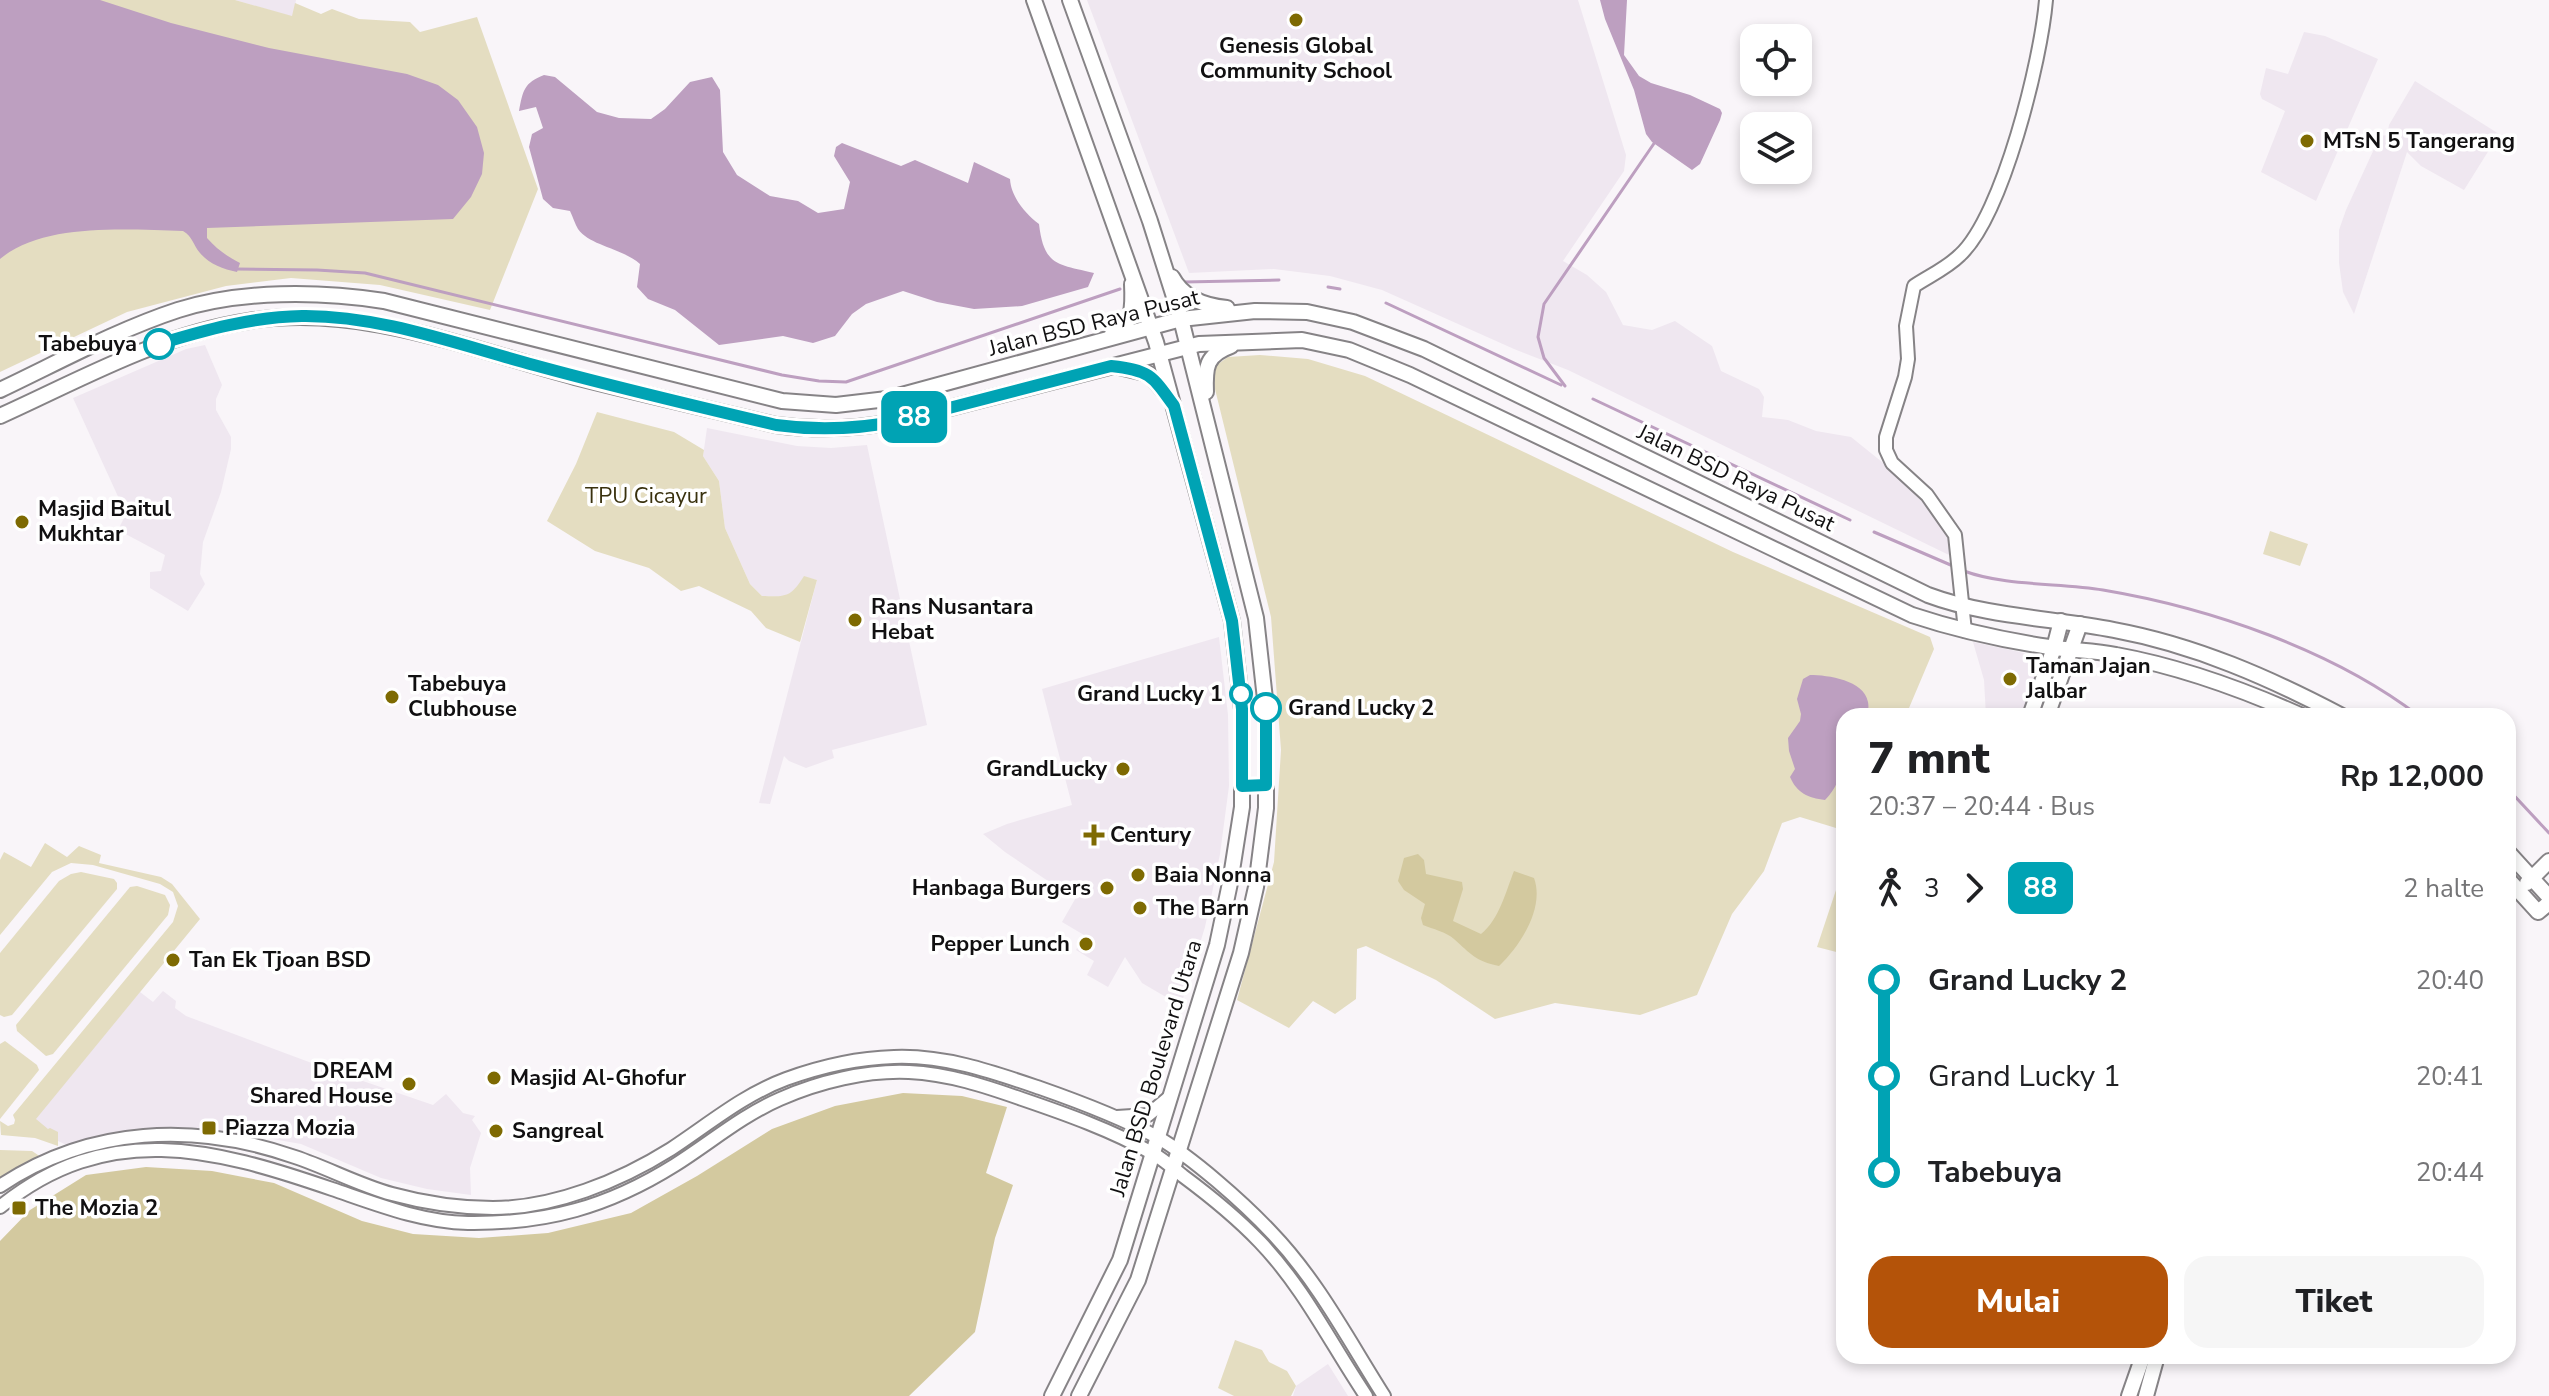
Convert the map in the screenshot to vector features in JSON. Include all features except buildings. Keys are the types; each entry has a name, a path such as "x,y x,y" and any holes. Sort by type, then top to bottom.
{"main road":[{"name":"Jalan BSD Boulevard Utara","path":"1034,0 1152,327 1232,621 1242,709 1242,807 1217,945 1120,1260 1052,1396"},
{"name":"Jalan BSD Boulevard Utara","path":"1070,0 1150,221 1181,319 1256,618 1266,708 1266,808 1256,887 1241,953 1138,1280 1079,1396"},
{"path":"1160,256 1179,290 1209,306 1255,311"},
{"path":"1082,346 1120,331 1129,319 1133,307 1131,268"},
{"name":"Jalan BSD Raya Pusat","path":"0,390 142,323 182,309 212,302 288,294 352,296 384,301 782,401 836,405 887,399 1181,319 1255,311 1307,312 1359,323 1424,349 1928,595 2003,613 2118,630 2208,654 2283,685 2327,708"},
{"name":"Jalan BSD Raya Pusat","path":"0,416 136,351 250,320 303,316 400,329 578,378 776,425 833,430 866,428 899,421 1188,346 1302,340 1349,350 1410,375 1912,615 1965,631 2165,665 2235,687 2284,708"},
{"path":"1205,414 1205,370 1210,360 1222,349 1243,341"},
{"path":"578,378 586,351"},
{"path":"1111,366 1149,374 1174,406"},
{"path":"1604,469 1616,444"},
{"path":"2033,708 2061,621"},
{"path":"2050,708 2080,624"},
{"path":"2516,861 2533,879 2545,904"},
{"path":"2516,884 2533,879 2549,861"},
{"path":"2516,887 2545,904"},
{"path":"2129,1396 2140,1364"},
{"path":"2146,1396 2155,1364"}],"street":[{"path":"1965,631 1955,535 1927,495 1892,463 1886,450 1886,437 1905,377 1908,359 1906,326 1914,286 1961,255 1985,219 2003,178 2028,96 2044,28 2046,0"},
{"path":"1242,786 1266,785"},
{"path":"0,1186 68,1150 151,1134 203,1137 271,1150 388,1193 446,1206 525,1206 565,1197 639,1167 734,1105 787,1079 851,1062 895,1057 970,1065 1085,1104 1158,1138 1178,1152 1273,1234 1317,1289 1384,1396"},
{"path":"0,1207 47,1176 93,1157 150,1148 219,1156 446,1222 527,1221 565,1214 630,1191 730,1126 781,1098 831,1082 903,1071 965,1079 1079,1119 1153,1153 1221,1204 1262,1244 1305,1299 1366,1396"},
{"path":"1114,1117 1148,1115 1171,1096"},
{"path":"150,1148 151,1134"},
{"path":"672,1148 679,1162"},
{"path":"525,1206 527,1221"}],"shaded area":[{"path":"0,0 100,0 171,23 269,48 407,74 438,85 458,100 477,127 484,153 482,174 471,197 453,219 207,228 207,238 240,263 237,272 208,260 183,231 113,230 63,234 18,247 0,259"},
{"path":"235,0 296,0 293,17"},
{"path":"1087,0 1578,0 1626,155 1624,171 1563,261 1587,275 1606,292 1623,325 1652,330 1675,321 1712,346 1721,371 1759,389 1764,397 1762,417 1788,420 1816,431 1851,437 1892,470 1945,526 1952,542 1949,555 1568,370 1382,290 1330,276 1274,269 1189,273"},
{"path":"1600,0 1627,0 1624,55 1639,76 1720,109 1720,120 1700,164 1692,170 1652,142 1646,134 1634,90"},
{"name":"MTsN 5 Tangerang","path":"2304,32 2325,36 2378,59 2316,201 2261,172 2285,111 2262,99 2260,94 2266,68 2288,74"},
{"path":"544,75 555,77 597,112 619,118 651,119 690,82 712,77 720,90 723,152 737,175 770,196 798,201 818,213 844,209 850,182 834,156 836,147 842,143 901,166 915,160 968,183 974,162 1010,179 1020,204 1039,224 1044,248 1054,261 1094,273 1088,287 1022,306 974,309 903,291 866,304 852,314 835,336 813,343 783,336 719,345 675,310 648,299 637,287 640,264 583,235 570,211 553,208 543,199 529,147 532,134 543,128 536,107 519,111 526,88"},
{"path":"2415,81 2499,134 2464,190 2421,166 2407,152 2354,314 2343,292 2339,230 2380,136 2387,135 2389,125"},
{"path":"205,345 222,385 216,399 216,410 231,437 231,449 221,492 203,542 200,574 205,584 188,611 150,588 150,572 161,571 165,555 118,530 126,514 73,398 186,349"},
{"name":"Rans Nusantara Hebat","path":"707,428 797,446 831,448 867,445 927,725 832,750 834,758 806,768 784,756 770,804 759,803 817,580 804,577 795,591 783,597 762,596 750,584 725,528 719,481 703,456"},
{"path":"1219,637 1228,715 1229,786 1220,854 1205,927 1176,1021 1165,1017 1171,1000 1142,983 1125,957 1108,987 1087,975 1094,961 1076,950 1084,935 1062,922 1078,894 1048,881 983,834 1072,805 1042,689"},
{"name":"Taman Jajan Jalbar","path":"1973,642 2029,655 2035,665 2037,677 2024,708 1986,708 1984,680"},
{"path":"1810,675 1826,676 1853,684 1860,688 1868,704 1868,708 1836,708 1836,784 1825,800 1804,794 1790,777 1795,769 1788,738 1800,721 1797,699 1803,679"},
{"path":"1418,854 1424,860 1426,874 1462,882 1463,889 1453,921 1481,934 1497,913 1514,871 1534,878 1537,890 1533,914 1515,948 1499,966 1479,959 1451,937 1423,925 1421,918 1425,904 1404,890 1398,881 1404,858"},
{"name":"Piazza Mozia","path":"163,991 176,1001 175,1008 186,1016 325,1068 433,1105 446,1094 463,1113 475,1116 472,1120 481,1133 470,1168 471,1195 381,1178 301,1144 228,1131 132,1130 71,1147 26,1130 140,992 153,1002"},
{"path":"903,1093 962,1096 1007,1107 986,1173 1013,1185 995,1238 975,1332 909,1396 0,1396 0,1241 30,1210 86,1175 146,1167 212,1171 274,1183 362,1221 413,1234 479,1238 548,1233 631,1213 772,1129 835,1106"},
{"path":"1328,1364 1348,1396 1293,1396 1296,1386"}],"green space":[{"path":"0,0 235,0 292,16 295,3 321,14 332,9 359,19 410,22 420,32 477,17 538,189 490,310 380,285 291,278 226,286 127,312 0,372"},
{"path":"1260,355 1308,359 1365,376 1733,552 1930,637 1934,649 1909,708 1836,708 1836,828 1800,817 1782,823 1764,871 1732,914 1697,995 1640,1015 1555,1003 1495,1019 1436,980 1366,946 1357,949 1356,999 1335,1014 1313,1001 1289,1028 1237,1000 1274,862 1281,750 1271,617 1214,385 1214,367 1228,357"},
{"name":"TPU Cicayur","path":"597,412 674,432 704,450 703,456 719,481 725,528 750,584 762,596 777,596 791,592 804,576 817,580 800,642 766,628 751,611 699,586 681,591 649,568 595,551 547,521 576,464"},
{"path":"2270,531 2308,544 2300,566 2263,554"},
{"path":"45,843 67,857 79,846 101,855 99,863 161,877 172,884 200,919 36,1119 48,1129 58,1132 58,1146 35,1138 1,1135 0,1121 8,1126 14,1124 13,1115 173,922 178,906 173,892 160,884 93,865 71,863 52,872 0,935 0,860 4,852 31,867"},
{"path":"81,872 114,879 117,889 12,1015 0,1015 0,953 59,881"},
{"path":"137,886 165,895 170,905 168,915 53,1054 46,1056 17,1031 16,1025 130,887"},
{"path":"1836,890 1836,952 1817,947"},
{"path":"5,1041 37,1065 39,1070 0,1119 0,1044"},
{"path":"0,1150 32,1151 41,1157 0,1186"},
{"path":"1235,1340 1262,1350 1269,1362 1287,1371 1296,1386 1291,1396 1234,1396 1218,1388"}],"waterway":[{"path":"1565,386 1544,358 1538,337 1544,304 1655,142"},
{"path":"236,269 365,273 782,375 846,382 1120,289"},
{"path":"1184,282 1279,280"},
{"path":"1328,287 1340,289"},
{"path":"1386,303 1561,385"},
{"path":"1593,399 1850,520"},
{"path":"1874,532 1953,566"},
{"path":"1964,571 2014,582 2103,590 2227,620 2309,652 2385,692 2408,708"},
{"path":"2516,798 2549,833"}],"bus line":[{"name":"88","path":"159,344 250,320 303,316 355,321 400,329 578,378 776,425 833,430 866,428 899,421 1111,366 1132,368 1149,374 1174,406 1232,621 1242,709 1242,786 1266,785 1266,708"}],"place":[{"name":"Genesis Global Community School","path":"1296,20"},
{"name":"MTsN 5 Tangerang","path":"2307,141"},
{"name":"Tabebuya","path":"159,344"},
{"name":"Masjid Baitul Mukhtar","path":"22,522"},
{"name":"Rans Nusantara Hebat","path":"855,620"},
{"name":"Taman Jajan Jalbar","path":"2010,679"},
{"name":"Grand Lucky 1","path":"1241,694"},
{"name":"Tabebuya Clubhouse","path":"392,697"},
{"name":"Grand Lucky 2","path":"1266,708"},
{"name":"GrandLucky","path":"1123,769"},
{"name":"Century","path":"1094,835"},
{"name":"Baia Nonna","path":"1138,875"},
{"name":"Hanbaga Burgers","path":"1107,888"},
{"name":"The Barn","path":"1140,908"},
{"name":"Pepper Lunch","path":"1086,944"},
{"name":"Tan Ek Tjoan BSD","path":"173,960"},
{"name":"Masjid Al-Ghofur","path":"494,1078"},
{"name":"DREAM Shared House","path":"409,1084"},
{"name":"Piazza Mozia","path":"209,1128"},
{"name":"Sangreal","path":"496,1131"},
{"name":"The Mozia 2","path":"19,1208"}]}
